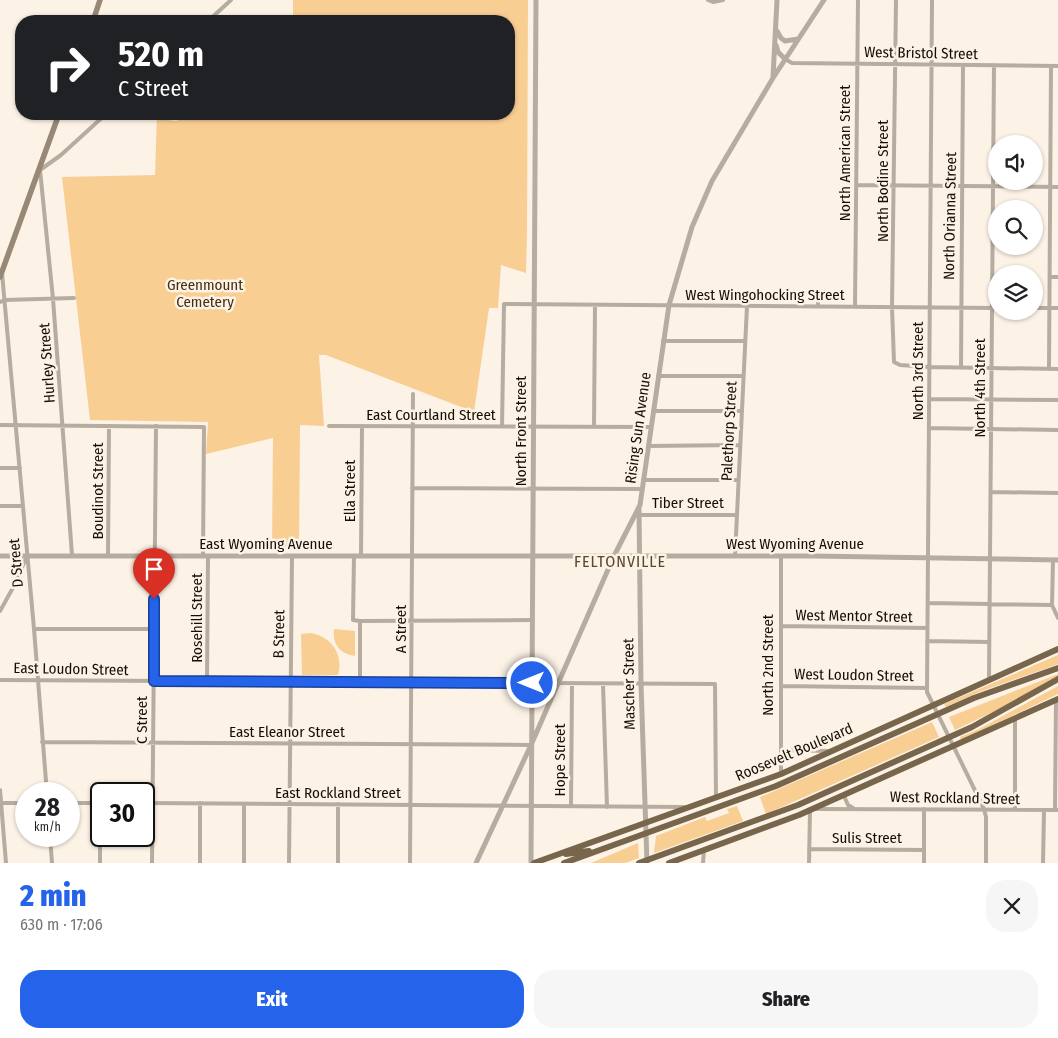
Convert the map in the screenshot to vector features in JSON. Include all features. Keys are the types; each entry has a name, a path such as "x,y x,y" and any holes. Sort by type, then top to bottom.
{"highway":[{"name":"Roosevelt Boulevard","path":"532,863 781,774 1058,649"},
{"name":"Roosevelt Boulevard","path":"564,863 758,793 984,694 1058,668"},
{"path":"639,863 647,862 798,805 990,718 1058,679"},
{"path":"669,863 812,810 1057,700"},
{"path":"807,773 830,752"},
{"path":"841,786 881,779"},
{"path":"555,855 600,850"}],"main road":[{"path":"95,15 100,0"},
{"path":"1,274 57,120"}],"street":[{"path":"215,15 231,0"},
{"name":"North Front Street","path":"532,863 531,745 536,0"},
{"path":"708,0 714,2 723,0"},
{"path":"777,0 776,41 778,52 785,59"},
{"name":"Rising Sun Avenue","path":"476,863 531,745 614,556 640,505 669,305 692,227 712,181 773,78 824,0"},
{"name":"North American Street","path":"855,307 858,0"},
{"name":"North Bodine Street","path":"896,0 892,307 894,362 900,365 929,367"},
{"name":"North 3rd Street","path":"932,0 927,688 928,697 950,737"},
{"path":"776,29 780,38 785,41 798,39"},
{"path":"773,78 773,55 776,41"},
{"name":"West Bristol Street","path":"785,59 792,63 1058,66"},
{"name":"North Orianna Street","path":"961,368 962,65"},
{"name":"North 4th Street","path":"993,135 994,65"},
{"path":"1049,368 1051,66"},
{"path":"1052,117 1058,117"},
{"path":"40,170 61,155 99,120"},
{"path":"1051,150 1058,150"},
{"name":"Hurley Street","path":"40,170 53,299 72,555"},
{"path":"857,185 988,186"},
{"path":"1043,187 1058,187"},
{"name":"North 4th Street","path":"993,190 994,265"},
{"path":"1051,220 1058,220"},
{"path":"1051,248 1058,248"},
{"name":"D Street","path":"1,274 20,468 46,782"},
{"path":"1050,277 1058,277"},
{"path":"0,302 5,300 74,298"},
{"path":"818,298 818,306"},
{"name":"West Wingohocking Street","path":"502,426 504,304 988,308"},
{"path":"594,426 595,305"},
{"name":"Palethorp Street","path":"735,556 747,306"},
{"path":"1043,308 1058,308"},
{"name":"North 4th Street","path":"989,680 991,399 994,320"},
{"path":"663,341 745,341"},
{"path":"929,367 1058,369"},
{"path":"658,376 743,376"},
{"name":"A Street","path":"410,863 413,394"},
{"path":"929,399 1058,400"},
{"path":"653,411 741,411"},
{"path":"0,424 156,426"},
{"name":"Boudinot Street","path":"108,556 109,426"},
{"name":"Rosehill Street","path":"156,426 204,427 207,681"},
{"name":"C Street","path":"153,782 156,426"},
{"name":"East Courtland Street","path":"329,426 651,427"},
{"name":"Ella Street","path":"362,426 362,556"},
{"path":"928,428 1058,430"},
{"path":"648,446 739,445"},
{"path":"0,468 20,468"},
{"path":"643,480 738,480"},
{"path":"412,488 642,489"},
{"path":"991,492 1058,493"},
{"name":"Mascher Street","path":"640,505 638,515 641,684 647,862"},
{"path":"0,506 22,506"},
{"name":"Tiber Street","path":"638,515 737,514"},
{"name":"East Wyoming Avenue","path":"0,556 533,556"},
{"path":"0,611 15,584 26,556"},
{"name":"B Street","path":"290,863 292,556"},
{"path":"354,556 353,620 532,620"},
{"name":"West Wyoming Avenue","path":"533,556 781,556 1056,560"},
{"name":"North 2nd Street","path":"781,556 781,774"},
{"path":"1056,560 1052,605 1058,618"},
{"name":"West Mentor Street","path":"928,603 1052,605"},
{"path":"360,621 360,682"},
{"name":"West Mentor Street","path":"781,626 927,628"},
{"path":"34,629 154,629"},
{"path":"927,641 989,642"},
{"name":"East Loudon Street","path":"0,680 532,683"},
{"path":"532,683 715,684 716,798"},
{"name":"Hope Street","path":"571,806 572,684"},
{"path":"603,684 607,806"},
{"name":"West Loudon Street","path":"781,686 927,688"},
{"path":"1056,810 1057,700"},
{"path":"1014,810 1015,718"},
{"path":"950,737 984,810 986,817 986,863"},
{"name":"East Eleanor Street","path":"42,742 531,745"},
{"path":"781,750 830,752"},
{"path":"0,790 6,863"},
{"path":"844,796 848,805 852,808"},
{"path":"0,803 15,803"},
{"name":"East Rockland Street","path":"155,803 531,806"},
{"path":"200,803 200,863"},
{"path":"244,804 244,863"},
{"path":"338,804 338,863"},
{"path":"531,806 688,807"},
{"name":"West Rockland Street","path":"812,810 852,808 1056,810"},
{"path":"924,809 924,863"},
{"path":"809,863 812,810"},
{"path":"1043,863 1044,810"},
{"path":"51,847 52,863"},
{"path":"100,847 100,863"},
{"name":"C Street","path":"152,847 152,863"},
{"name":"Sulis Street","path":"809,849 924,850"},
{"path":"703,863 704,850"}],"green space":[{"name":"Greenmount Cemetery","path":"293,0 528,0 526,273 501,265 498,308 489,308 474,412 326,355 319,355 324,426 300,425 299,549 272,549 273,438 206,454 208,422 90,420 62,177 155,175 157,120 515,120 515,15 293,15"},
{"path":"334,629 355,631 355,656 341,651 334,639"},
{"path":"311,633 325,638 335,648 339,661 338,675 302,675 301,634"},
{"path":"1058,655 1058,664 982,691 946,707 944,704"},
{"path":"1058,674 1058,676 999,709 955,730 949,717"},
{"path":"1058,686 1058,694 961,740 960,737 979,729"},
{"path":"932,722 939,737 766,814 760,797"},
{"path":"737,806 743,821 654,853 656,836 705,817 707,821 729,813 727,809"},
{"path":"638,843 639,858 625,863 591,863"}],"district":[{"name":"FELTONVILLE","path":"620,561"}],"route":[{"path":"154,599 154,681 532,683"}]}
